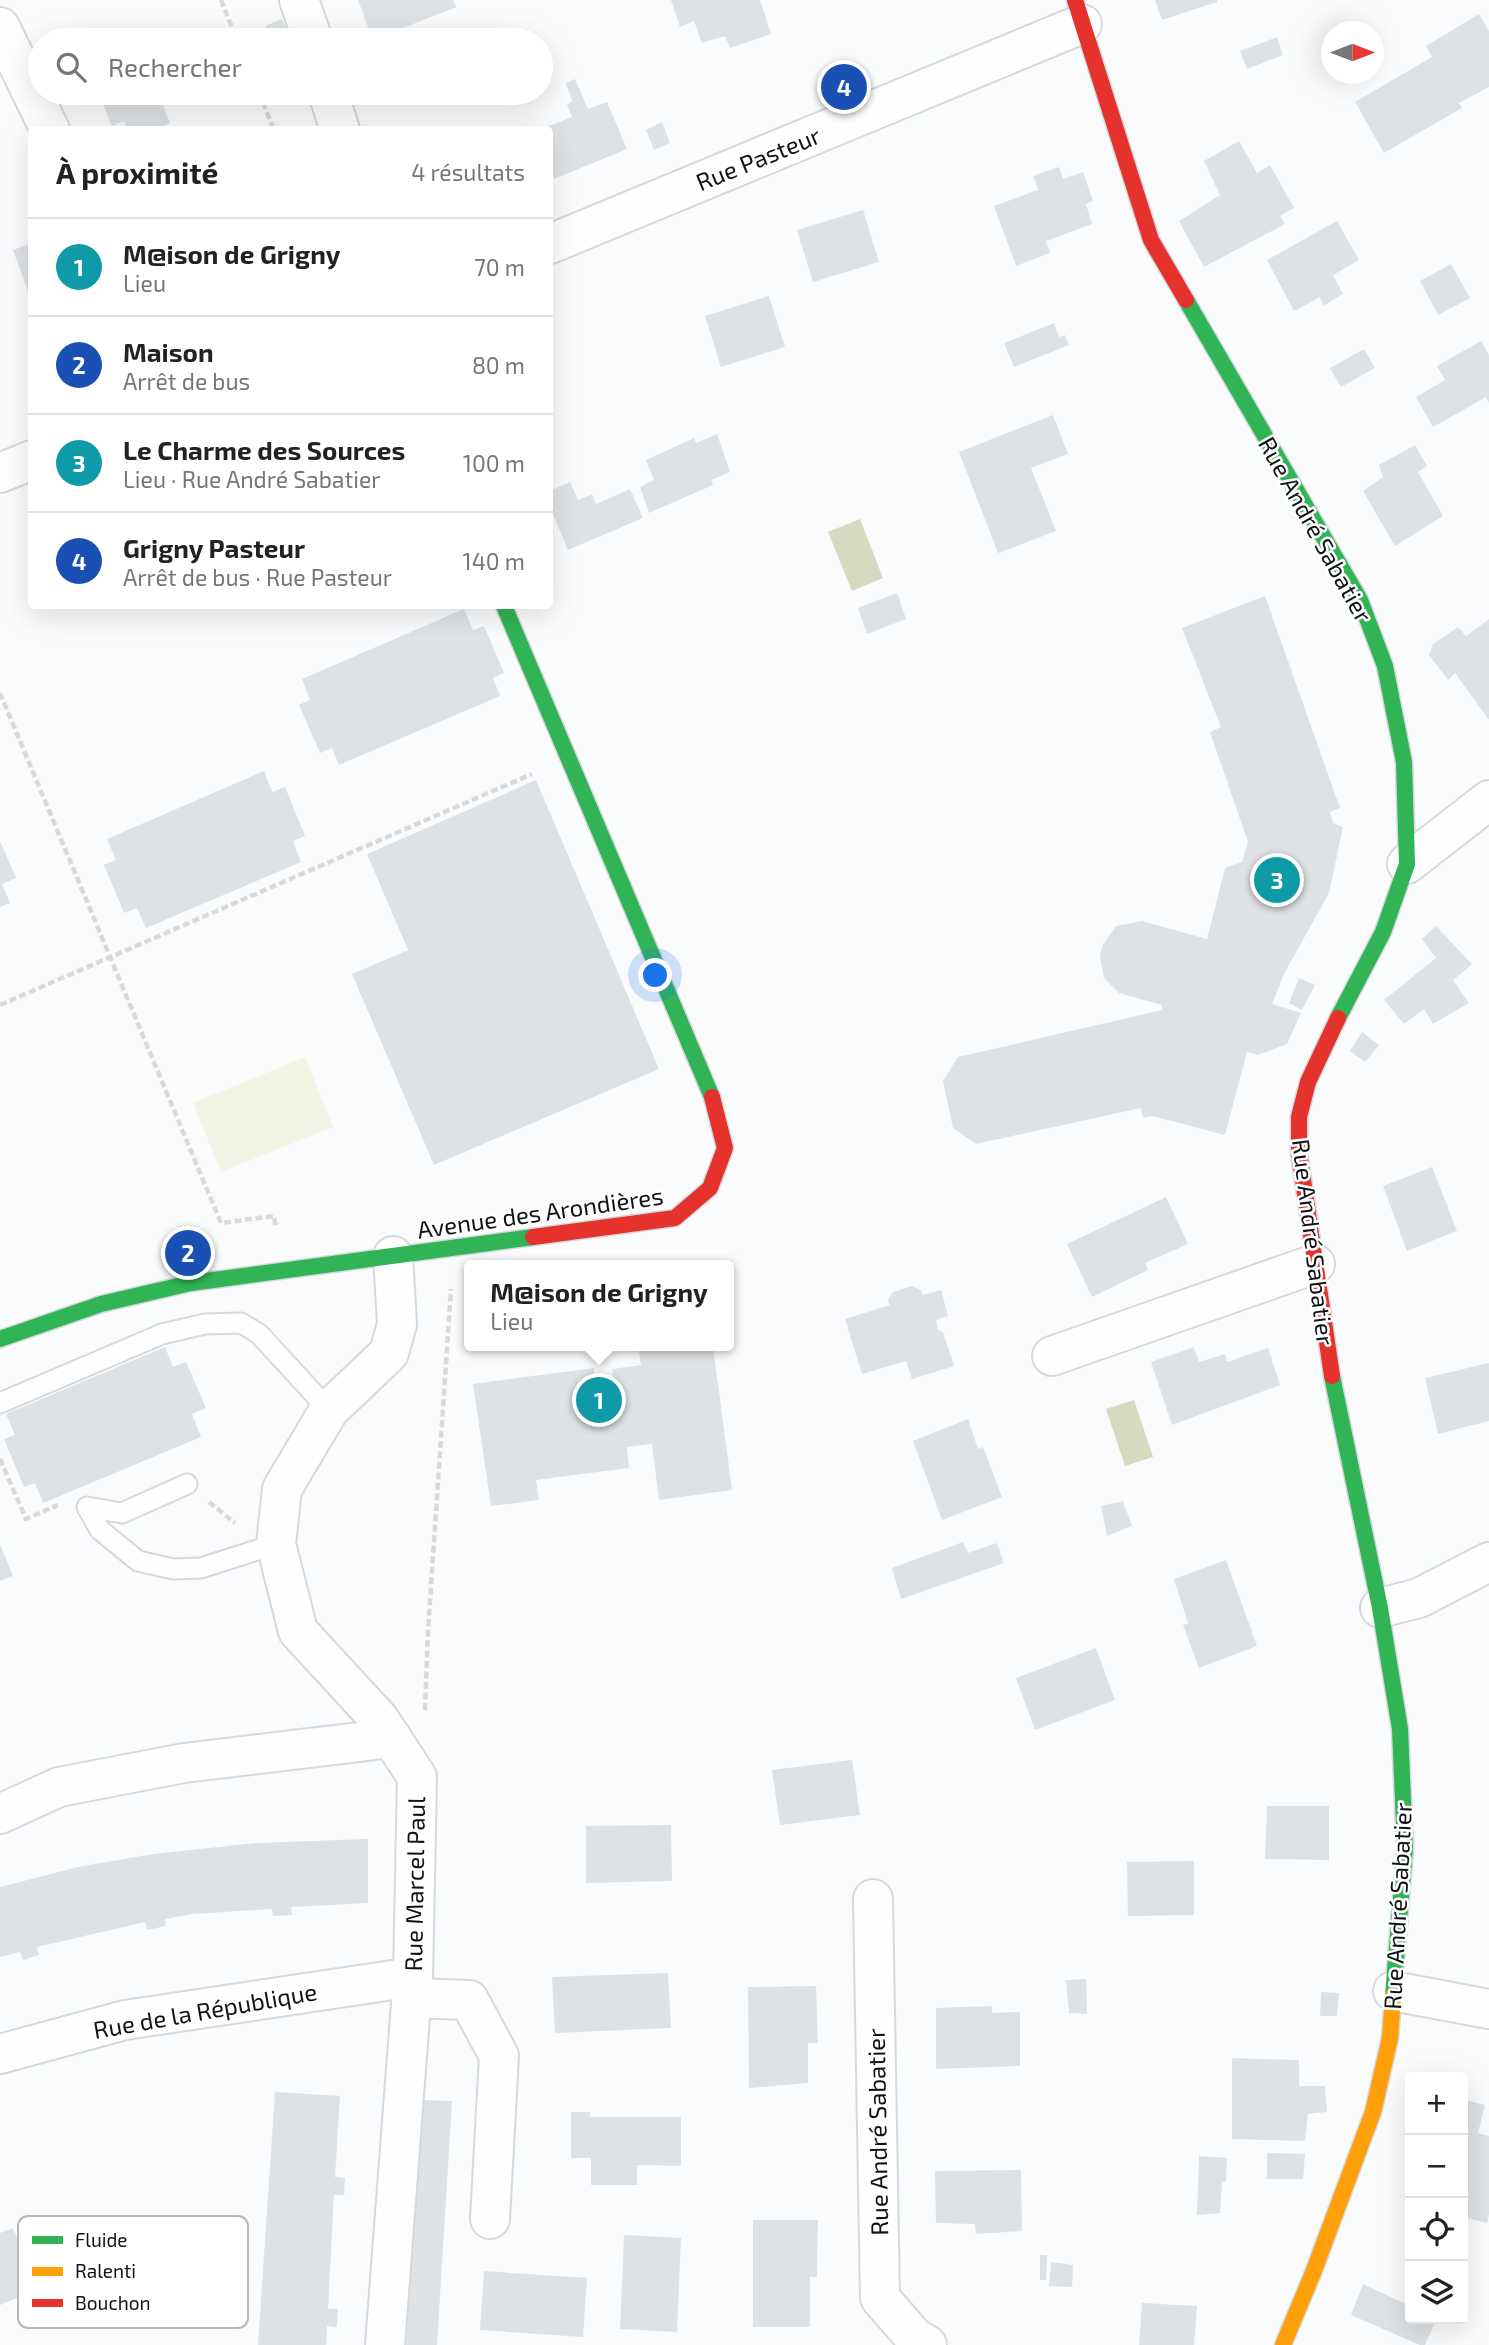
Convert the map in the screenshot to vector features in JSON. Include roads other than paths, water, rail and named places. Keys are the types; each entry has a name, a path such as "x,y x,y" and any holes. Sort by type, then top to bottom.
{"street":[{"path":"299,0 309,28"},
{"name":"Rue Pasteur","path":"553,243 1079,12"},
{"name":"Rue André Sabatier","path":"1079,12 1151,240 1360,600 1385,666 1404,762 1407,864 1383,932 1307,1082 1299,1117 1299,1153 1330,1367 1380,1608 1401,1729 1404,1835 1390,2038 1373,2112 1283,2345"},
{"path":"0,27 28,85"},
{"path":"38,105 48,126"},
{"path":"332,105 339,126"},
{"path":"0,472 28,462"},
{"name":"Avenue des Arondières","path":"0,1339 101,1304 191,1283 675,1218 710,1188 724,1148 709,1087 505,609"},
{"path":"1407,864 1489,800"},
{"name":"Rue Marcel Paul","path":"384,2345 412,1988 417,1777 379,1719 298,1631 271,1546 282,1489 329,1410 389,1353 397,1324 393,1256"},
{"path":"1052,1356 1315,1264"},
{"path":"1380,1608 1419,1598 1489,1562"},
{"path":"0,1814 59,1787 72,1784 184,1763 392,1738"},
{"name":"Rue André Sabatier","path":"873,1899 880,2298 915,2338 927,2345"},
{"name":"Rue de la République","path":"0,2054 125,2020 412,1988 469,2000 499,2056 490,2219"},
{"path":"1393,1991 1489,2009"}],"lane":[{"path":"0,1403 162,1334 205,1324 241,1323 259,1334 329,1410"},
{"path":"187,1484 122,1513 87,1507 100,1530 138,1561 173,1569 201,1568 271,1546"}],"place":[{"name":"Grigny Pasteur","path":"844,87"},
{"name":"Le Charme des Sources","path":"1277,880"},
{"name":"Maison","path":"188,1253"},
{"name":"M@ison de Grigny","path":"599,1400"}]}
